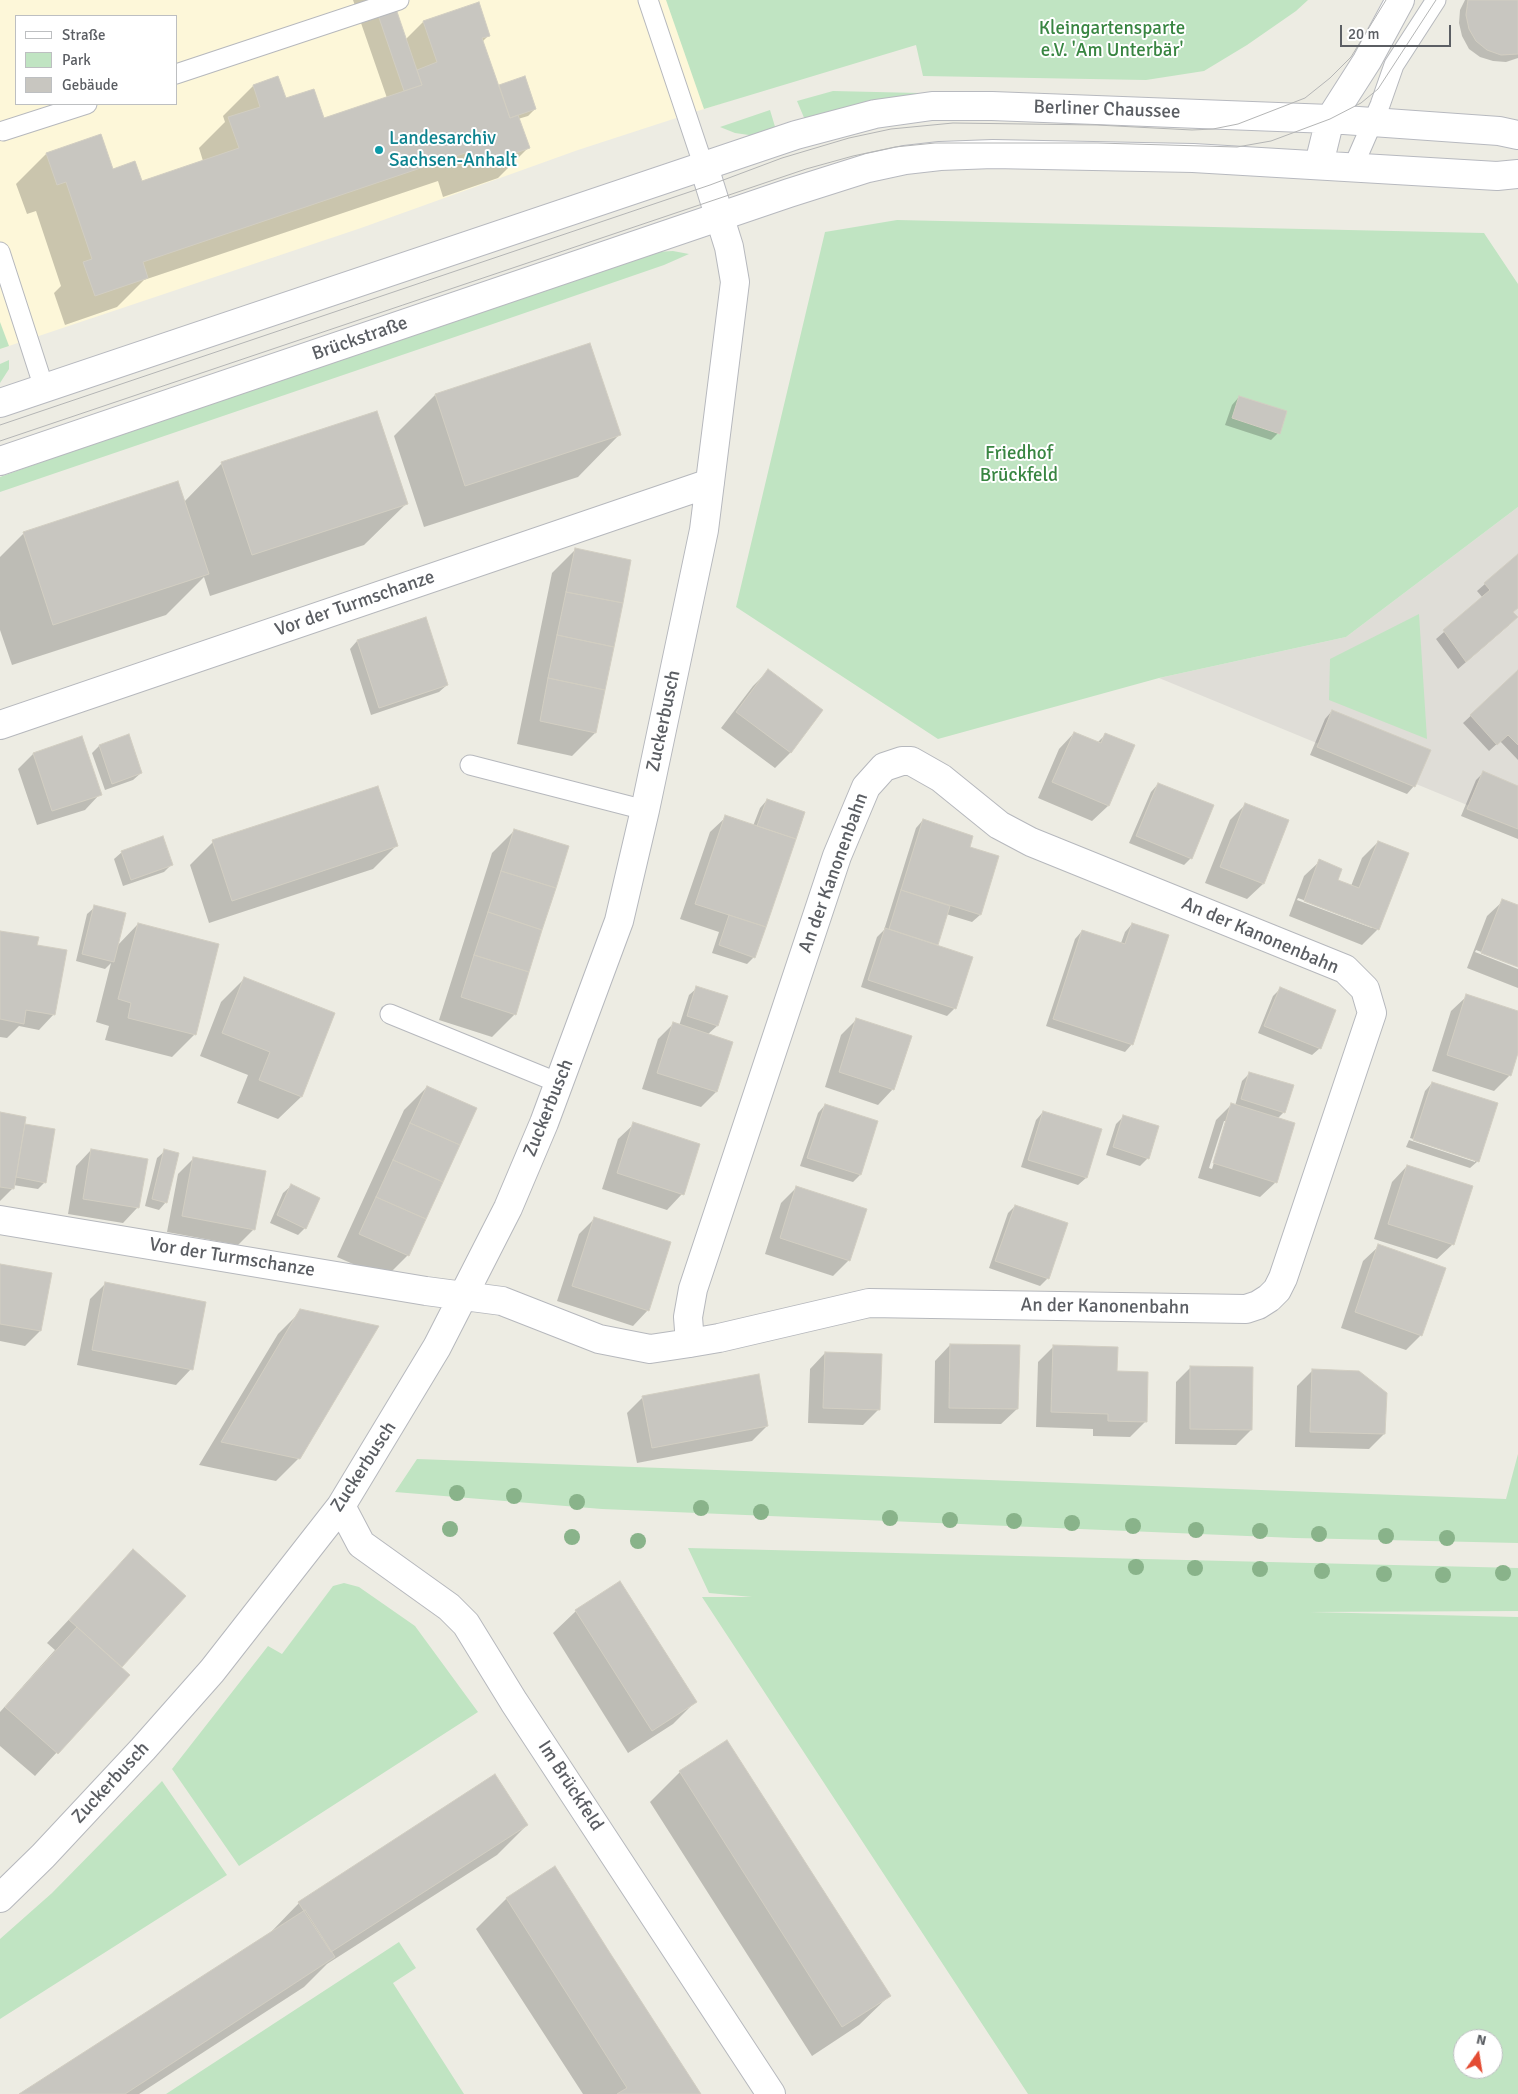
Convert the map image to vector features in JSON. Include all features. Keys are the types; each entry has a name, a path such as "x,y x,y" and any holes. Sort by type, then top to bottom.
{"street":[{"path":"1319,164 1330,119 1367,61 1400,0"},
{"name":"Berliner Chaussee","path":"704,167 796,135 838,123 875,114 932,106 992,106 1330,119 1499,131 1518,135"},
{"path":"721,217 868,168 905,160 940,156 993,154 1153,157 1319,164 1497,176 1518,174"},
{"name":"Zuckerbusch","path":"0,1898 43,1856 143,1749 212,1671 341,1506 406,1400 464,1295 508,1208 559,1083 620,921 646,810 704,530 735,271 721,217 704,167"},
{"path":"0,403 704,167"},
{"name":"Brückstraße","path":"0,461 721,217"},
{"name":"Vor der Turmschanze","path":"0,725 710,483"},
{"name":"An der Kanonenbahn","path":"464,1295 502,1301 599,1339 650,1349 690,1343 869,1304 946,1303 1219,1310 1246,1309 1258,1305 1277,1290 1283,1278 1372,1013 1365,989 1345,969 1030,842 1000,825 941,778 911,761 902,761 884,767 866,787 837,856 693,1288 688,1317 690,1343"},
{"name":"Vor der Turmschanze","path":"0,1220 426,1291 464,1295"},
{"name":"Im Brückfeld","path":"341,1506 361,1544 449,1607 466,1624 771,2094"}],"lane":[{"path":"178,73 399,0"},
{"path":"648,0 704,167"},
{"path":"1353,167 1373,122 1394,65 1436,0"},
{"path":"1,128 83,105"},
{"path":"0,252 44,388"},
{"path":"470,765 646,810"},
{"path":"390,1014 559,1083"}],"shaded area":[{"path":"0,0 922,0 827,69 578,150 361,228 0,349"},
{"path":"1518,507 1518,826 1159,678 1346,637"}],"green space":[{"name":"Kleingartensparte e.V. 'Am Unterbär'","path":"666,0 1308,0 1296,11 1247,45 1204,71 1146,80 923,76 916,45 704,109"},
{"path":"833,91 919,93 918,96 805,120 797,101"},
{"path":"770,110 776,130 756,136 735,133 720,127"},
{"name":"Friedhof Brückfeld","path":"897,220 1484,233 1518,284 1518,507 1346,637 1159,678 938,739 736,607 825,232"},
{"path":"673,251 689,254 664,265 0,492 0,477 172,415 655,252"},
{"path":"0,322 9,346 0,349"},
{"path":"9,360 9,369 0,383 0,364"},
{"path":"1419,614 1427,739 1329,700 1330,659"},
{"path":"1518,1454 1518,1543 1295,1538 602,1509 395,1492 417,1459 1506,1499"},
{"path":"688,1548 1518,1568 1518,1611 1310,1612 1518,1617 1518,2094 1028,2094 702,1597 752,1597 709,1593"},
{"path":"344,1583 359,1587 415,1626 478,1712 239,1866 172,1769 268,1646 282,1654 333,1586"},
{"path":"162,1781 227,1875 0,2019 0,1939 52,1893"},
{"path":"399,1942 416,1968 393,1983 464,2094 166,2094"}],"building":[{"path":"373,0 393,0 422,85 404,91"},
{"path":"1468,0 1518,0 1518,54 1501,55 1487,50 1476,41 1469,29 1466,15"},
{"name":"Landesarchiv Sachsen-Anhalt","path":"479,2 490,36 482,38 510,118 518,115 530,148 473,168 468,152 143,262 148,278 95,296 83,262 92,259 66,182 57,185 46,153 101,134 113,169 135,161 142,181 239,148 228,117 260,107 253,85 278,76 286,98 314,89 324,118 422,85 417,70 437,62 423,21"},
{"path":"525,76 536,109 510,118 499,85"},
{"path":"590,343 621,435 465,486 435,394"},
{"path":"1239,396 1287,411 1280,434 1232,418"},
{"path":"377,411 408,504 252,555 221,462"},
{"path":"178,481 209,574 53,625 23,532"},
{"path":"575,548 631,560 623,603 566,592"},
{"path":"1518,554 1518,608 1513,612 1518,617 1466,662 1443,630 1490,590 1484,583"},
{"path":"566,592 623,603 614,647 557,635"},
{"path":"426,617 448,685 379,708 357,640"},
{"path":"557,635 614,647 605,690 548,678"},
{"path":"768,669 823,710 791,753 736,712"},
{"path":"1518,670 1518,745 1508,735 1497,745 1470,715"},
{"path":"548,678 605,690 596,733 540,721"},
{"path":"1332,710 1431,750 1415,787 1317,747"},
{"path":"1074,732 1101,743 1105,733 1135,745 1109,806 1052,782"},
{"path":"129,734 142,773 112,784 99,745"},
{"path":"82,736 102,795 52,811 33,753"},
{"path":"1483,771 1518,786 1518,829 1467,809"},
{"path":"1158,783 1214,805 1192,859 1136,836"},
{"path":"378,786 398,846 232,901 212,840"},
{"path":"767,799 805,812 796,839 757,826"},
{"path":"1245,803 1289,820 1264,884 1220,867"},
{"path":"725,815 796,839 766,927 695,904"},
{"path":"923,819 973,836 970,847 999,856 981,915 901,890"},
{"path":"514,829 569,846 556,888 501,871"},
{"path":"163,836 173,865 131,880 121,851"},
{"path":"1378,841 1409,853 1379,930 1304,901 1319,859 1342,869 1338,880 1359,888"},
{"path":"501,871 556,888 542,930 488,912"},
{"path":"901,890 950,906 938,945 889,929"},
{"path":"1502,899 1518,905 1518,967 1481,953"},
{"path":"94,905 126,913 114,962 82,954"},
{"path":"488,912 542,930 529,972 474,955"},
{"path":"729,915 766,927 755,958 719,945"},
{"path":"138,923 219,944 196,1035 128,1018 131,1003 118,999"},
{"path":"1132,923 1169,935 1133,1045 1053,1019 1082,930 1125,944"},
{"path":"885,928 973,957 956,1009 868,980"},
{"path":"0,931 39,937 37,945 67,950 55,1015 26,1010 24,1024 0,1019"},
{"path":"474,955 529,972 516,1015 461,997"},
{"path":"244,977 335,1013 302,1097 259,1080 270,1052 222,1033"},
{"path":"696,986 728,996 718,1026 687,1016"},
{"path":"1280,987 1336,1010 1321,1049 1264,1026"},
{"path":"1466,994 1518,1011 1518,1053 1511,1076 1447,1055"},
{"path":"856,1018 912,1036 894,1090 839,1072"},
{"path":"673,1022 733,1042 717,1092 657,1073"},
{"path":"1249,1072 1294,1085 1285,1113 1241,1099"},
{"path":"1432,1082 1498,1103 1479,1162 1413,1140"},
{"path":"427,1086 477,1108 460,1145 410,1123"},
{"path":"1231,1103 1295,1123 1277,1183 1213,1163"},
{"path":"825,1104 878,1121 861,1175 807,1158"},
{"path":"1043,1111 1102,1129 1087,1178 1028,1160"},
{"path":"0,1112 26,1117 14,1189 0,1187"},
{"path":"1123,1115 1159,1126 1149,1159 1113,1147"},
{"path":"633,1122 700,1144 684,1195 617,1173"},
{"path":"410,1123 460,1145 443,1182 393,1160"},
{"path":"25,1124 55,1129 46,1183 16,1177"},
{"path":"91,1149 148,1159 139,1208 83,1199"},
{"path":"164,1149 179,1153 167,1203 152,1199"},
{"path":"193,1157 266,1171 255,1230 182,1216"},
{"path":"393,1160 443,1182 426,1219 376,1197"},
{"path":"1407,1165 1473,1186 1454,1245 1388,1224"},
{"path":"291,1184 320,1198 306,1229 277,1215"},
{"path":"796,1186 867,1209 850,1261 780,1238"},
{"path":"376,1197 426,1219 409,1256 359,1234"},
{"path":"1015,1205 1068,1223 1049,1279 995,1261"},
{"path":"594,1217 671,1242 649,1311 572,1286"},
{"path":"1378,1244 1446,1268 1422,1336 1355,1312"},
{"path":"0,1264 52,1273 41,1331 0,1324"},
{"path":"105,1282 206,1302 193,1370 92,1350"},
{"path":"300,1309 379,1326 300,1459 221,1442"},
{"path":"950,1344 1020,1345 1018,1409 949,1408"},
{"path":"1053,1345 1118,1347 1117,1371 1148,1372 1147,1422 1108,1421 1108,1414 1051,1412"},
{"path":"825,1352 882,1354 880,1410 823,1408"},
{"path":"1190,1366 1253,1367 1252,1430 1190,1429"},
{"path":"1312,1369 1359,1371 1387,1393 1385,1434 1310,1432"},
{"path":"759,1374 768,1426 652,1448 642,1396"},
{"path":"133,1549 186,1596 122,1667 69,1620"},
{"path":"620,1581 697,1702 652,1731 575,1610"},
{"path":"77,1627 130,1675 58,1754 5,1707"},
{"path":"727,1740 891,1996 842,2027 679,1771"},
{"path":"495,1774 528,1825 331,1952 298,1902"},
{"path":"555,1866 701,2094 617,2094 627,2088 506,1898"},
{"path":"305,1910 335,1957 125,2094 19,2094"}],"tram line":[{"path":"0,425 710,185 782,158 849,138 891,129 953,123 1097,125 1192,130 1213,129 1238,124 1305,98 1330,78 1351,57 1386,0"},
{"path":"0,441 806,169 853,156 895,147 935,143 1098,143 1237,147 1271,141 1330,119 1361,103 1378,89 1436,0"}],"place":[{"name":"Landesarchiv Sachsen-Anhalt","path":"379,150"}]}
